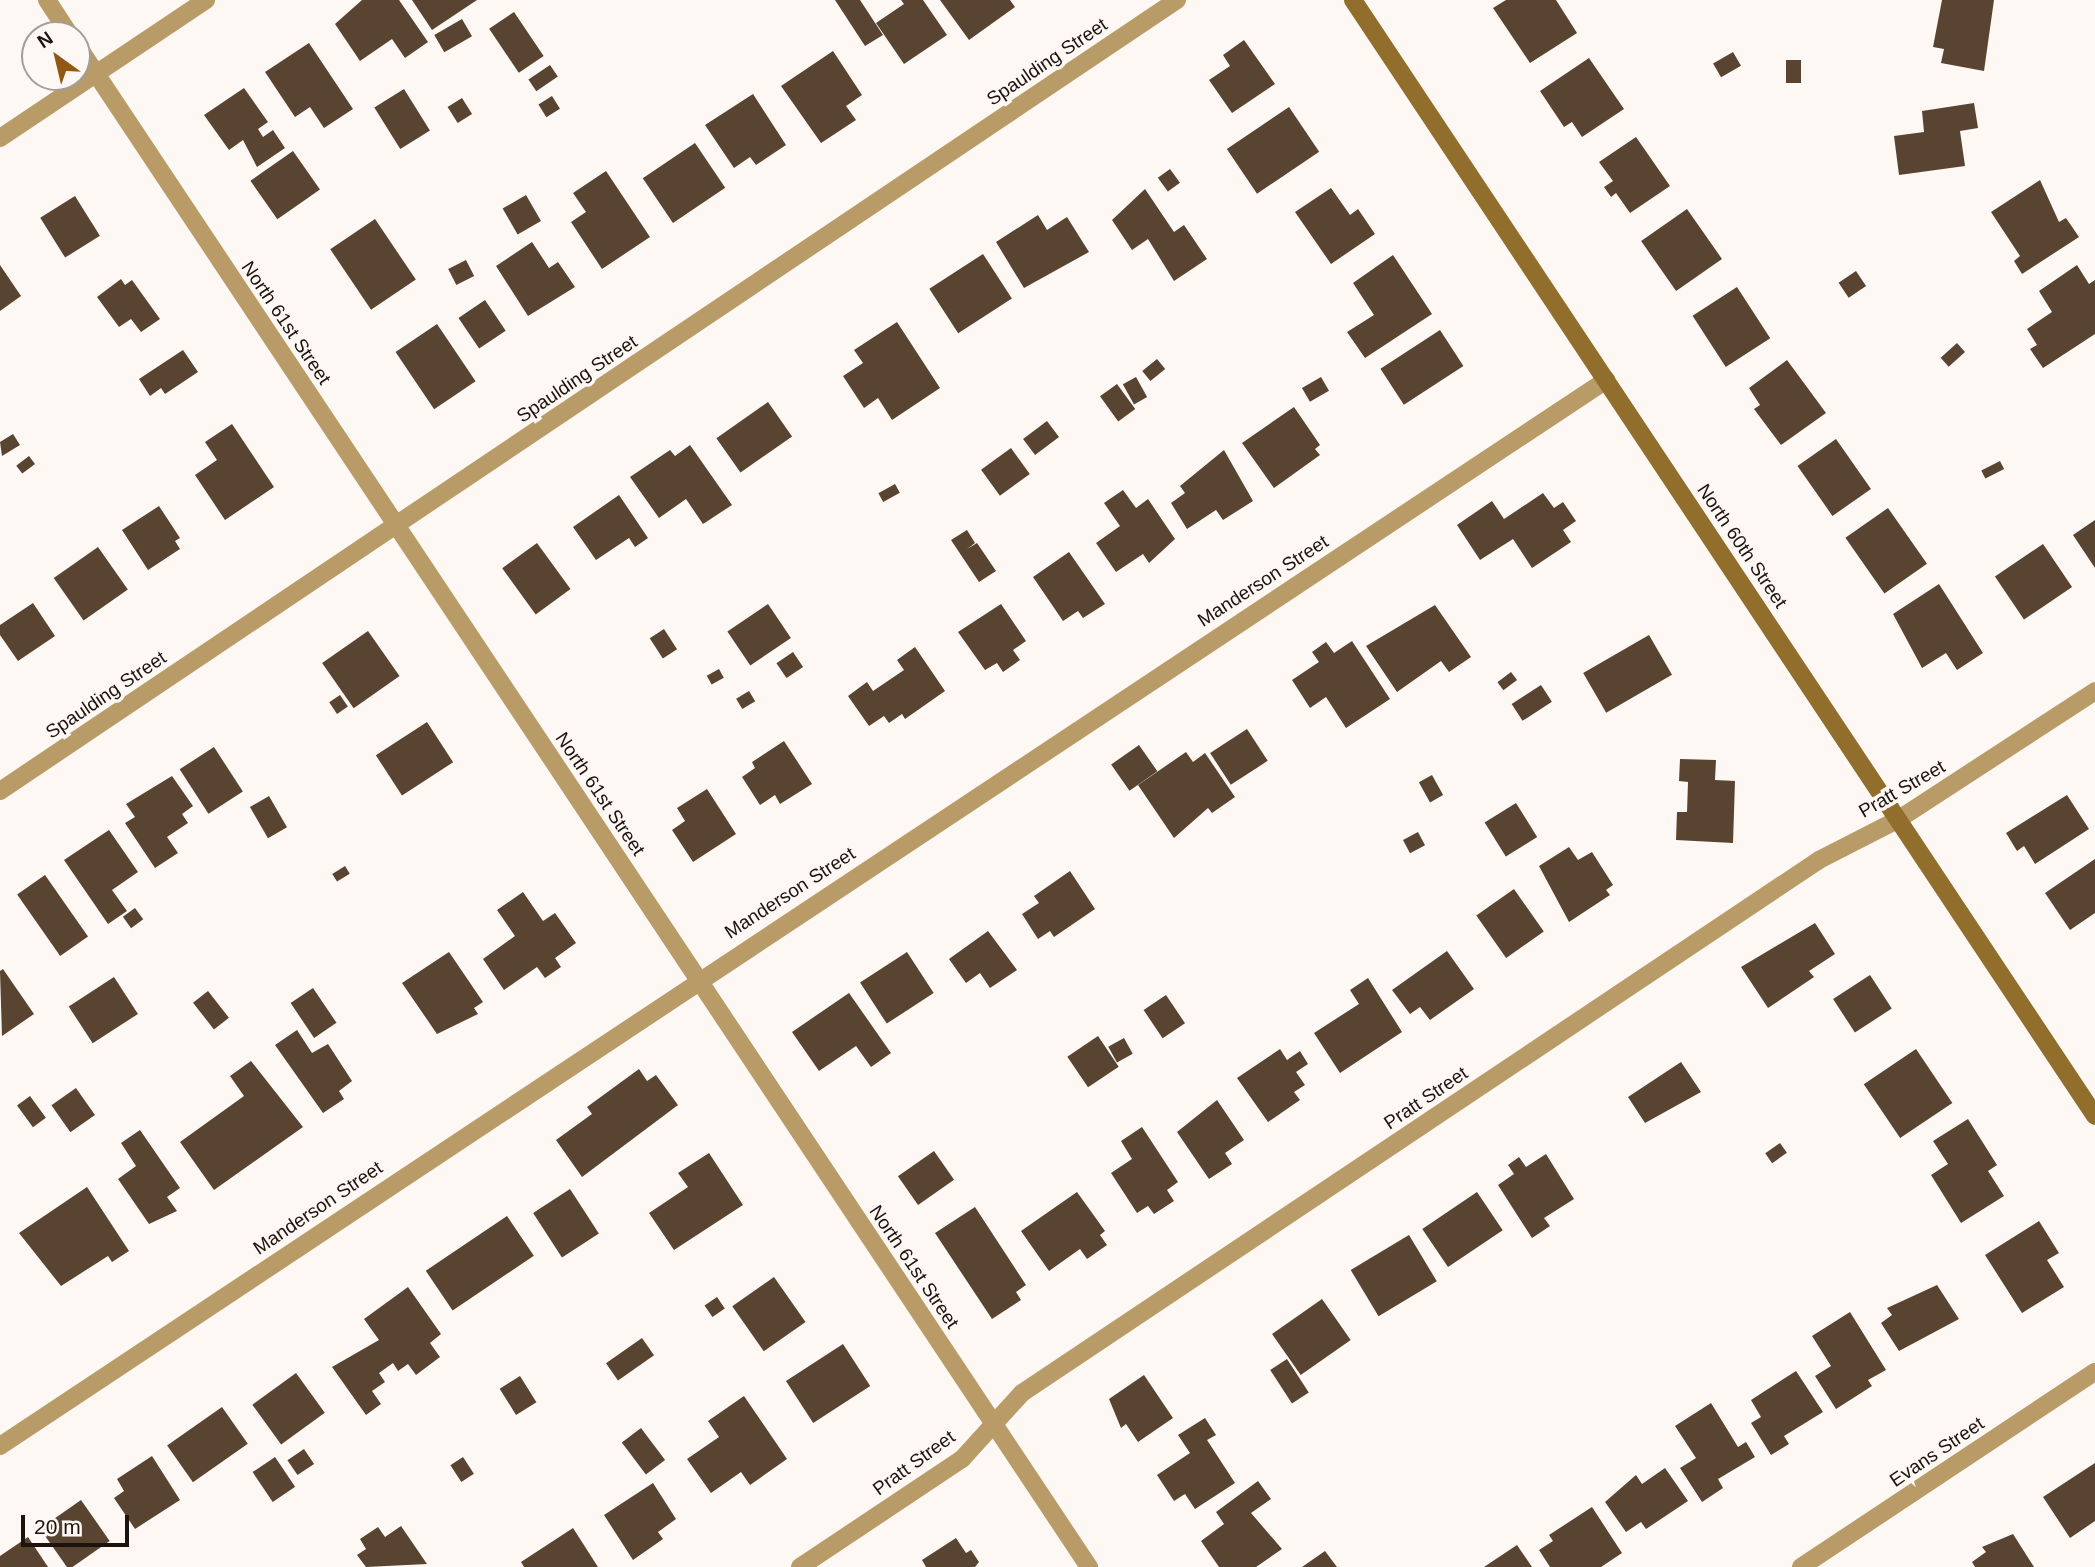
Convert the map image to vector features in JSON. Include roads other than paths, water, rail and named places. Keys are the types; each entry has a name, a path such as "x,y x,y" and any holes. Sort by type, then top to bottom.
{"main road":[{"name":"North 60th Street","path":"1353,0 2095,1115"}],"street":[{"path":"47,0 61,21"},
{"path":"0,138 206,0"},
{"name":"Spaulding Street","path":"0,791 1177,0"},
{"name":"North 61st Street","path":"91,66 1089,1567"},
{"name":"Manderson Street","path":"0,1446 698,979 1606,380"},
{"name":"Pratt Street","path":"800,1567 962,1459 1022,1393 1796,875 1899,819 2095,691"},
{"name":"Evans Street","path":"1801,1567 2095,1372"}]}
